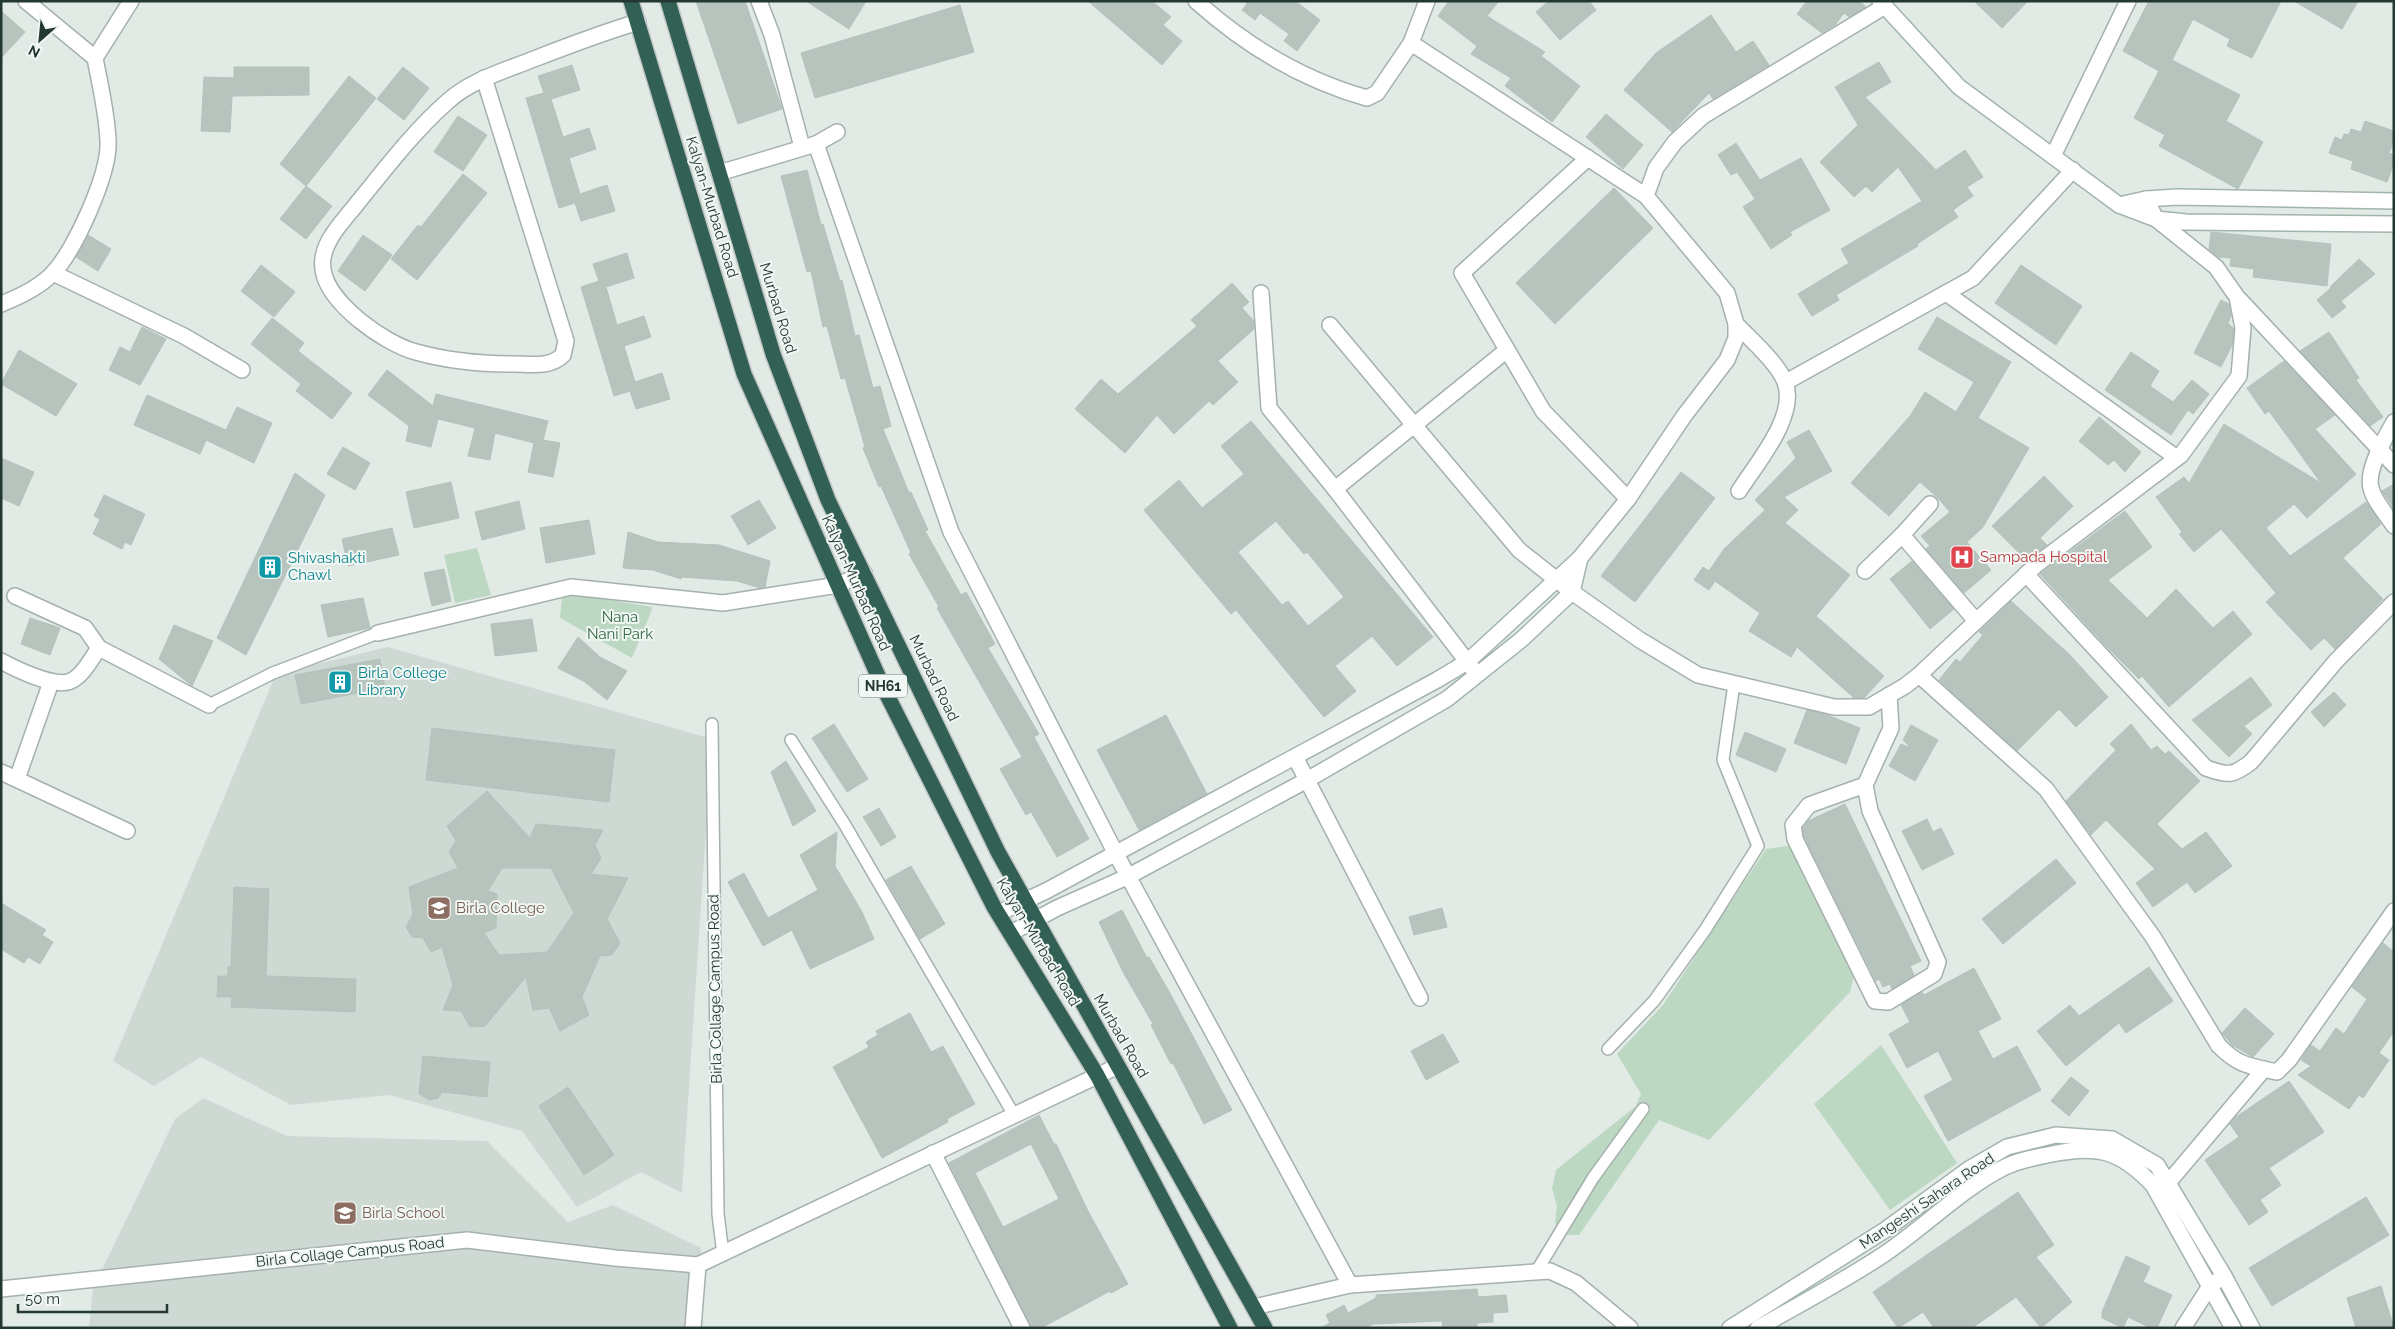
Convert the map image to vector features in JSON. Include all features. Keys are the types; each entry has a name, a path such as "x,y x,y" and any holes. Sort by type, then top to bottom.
{"highway":[{"name":"Kalyan-Murbad Road","path":"631,1 744,374 883,687 999,913 1097,1076 1230,1328"},
{"name":"Murbad Road","path":"668,1 773,354 828,500 998,852 1265,1328"}],"street":[{"path":"26,1 95,58"},
{"path":"1,304 21,296 53,273 68,251 101,183 108,143 95,58 131,1"},
{"path":"759,1 809,146 951,532 1116,854 1350,1285"},
{"path":"1196,1 1225,27 1256,49 1285,64 1367,98 1377,93 1411,43 1427,1"},
{"path":"2053,156 2128,1"},
{"path":"1646,196 1656,168 1675,142 1703,116 1882,4 1959,87 2119,205 2156,218 2186,222 2394,224"},
{"path":"484,78 566,341 563,355 550,364 481,364 414,352 388,338 350,312 334,294 323,271 322,257 330,238 401,150 447,102 484,78 588,37 638,22"},
{"path":"999,913 1116,854 1467,662 1580,558 1628,499 1684,416 1727,360 1736,338 1736,324 1727,293 1646,196 1411,43"},
{"path":"719,173 809,146 837,132"},
{"path":"1588,158 1462,273 1543,411 1628,499"},
{"path":"1786,382 1973,278 2073,170"},
{"path":"2119,205 2146,199 2177,197 2394,201"},
{"path":"2146,199 2156,218 2216,267 2237,297 2394,465"},
{"path":"53,273 184,336 242,370"},
{"path":"1261,293 1269,408 1335,489 1478,676"},
{"path":"1946,293 2177,458"},
{"path":"1330,325 1519,550 1572,592 1640,640 1698,675 1834,707 1869,707 1919,675 2026,574 2177,458 2239,376 2243,328 2237,297"},
{"path":"1736,324 1786,382 1788,400 1783,422 1739,491"},
{"path":"1335,489 1413,424 1507,350"},
{"path":"2394,422 2379,450 2370,478 2371,488 2394,526"},
{"path":"1866,571 1930,504"},
{"path":"1902,535 1976,621"},
{"path":"1011,933 1129,876 1307,780 1447,699 1522,639 1572,592 1580,558"},
{"path":"378,633 571,587 723,603 838,585 864,573"},
{"path":"2026,574 2206,768 2224,775 2237,773 2251,762 2336,661 2394,602"},
{"path":"16,596 85,628 99,648 209,705"},
{"path":"1,661 51,682 68,682 84,670 99,648"},
{"path":"1919,675 2046,789 2153,937 2219,1046 2236,1062 2277,1072 2289,1060 2394,911"},
{"path":"17,779 51,682"},
{"path":"1865,785 1809,805 1793,825 1795,839 1875,1001 1888,1002 1934,974 1938,962 1870,811 1865,785 1891,728 1889,695"},
{"path":"1295,757 1420,998"},
{"path":"1,772 127,831"},
{"name":"Birla Collage Campus Road","path":"1,1288 467,1240 615,1258 698,1265 1118,1066"},
{"path":"2168,1183 2264,1069"},
{"name":"Mangeshi Sahara Road","path":"1730,1328 1830,1267 1969,1169 2007,1147 2056,1135 2112,1139 2157,1165 2224,1276 2252,1328"},
{"name":"Mangeshi Sahara Road","path":"1758,1328 1843,1280 1883,1254 1969,1190 2003,1168 2027,1159 2070,1150 2099,1150 2135,1166 2153,1185 2233,1328"},
{"path":"933,1153 1022,1328"},
{"path":"693,1328 698,1265"},
{"path":"1254,1307 1350,1285 1550,1271 1576,1283 1630,1328"},
{"path":"2183,1328 2210,1286 2224,1276"}],"lane":[{"path":"209,705 273,673 378,633"},
{"path":"1608,1049 1654,1002 1705,930 1758,846 1723,760 1734,684"},
{"name":"Birla Collage Campus Road","path":"712,724 718,1214 723,1254"},
{"path":"791,740 845,825 1014,1115"},
{"path":"1536,1272 1594,1178 1643,1109"}],"shaded area":[{"name":"Birla College","path":"388,647 712,739 682,1193 641,1172 577,1207 522,1131 389,1095 291,1105 201,1057 154,1086 113,1061 276,674"},
{"name":"Birla School","path":"203,1098 287,1136 487,1141 568,1222 613,1205 701,1248 692,1328 89,1328 93,1288 175,1119"}],"green space":[{"path":"477,548 491,595 455,603 444,555"},
{"name":"Nana Nani Park","path":"571,594 653,607 632,658 560,618 562,597"},
{"path":"1793,845 1855,972 1850,992 1709,1140 1659,1120 1579,1235 1564,1235 1555,1223 1557,1206 1552,1188 1556,1170 1636,1106 1641,1094 1617,1054 1663,1005 1766,849"},
{"path":"1881,1045 1957,1163 1890,1210 1814,1104"}],"building":[{"path":"696,1 745,1 782,109 738,124"},
{"path":"806,1 866,1 849,29"},
{"path":"1088,1 1152,1 1171,17 1163,25 1182,41 1162,65"},
{"path":"1244,1 1295,1 1320,20 1297,51 1284,41 1289,34 1260,13 1255,20 1242,10 1247,4"},
{"path":"1449,1 1499,1 1487,16 1545,52 1541,56 1580,86 1552,122 1505,86 1511,78 1471,54 1477,46 1438,16"},
{"path":"1549,1 1589,1 1596,10 1560,40 1536,12"},
{"path":"1807,1 1859,1 1866,7 1849,17 1844,13 1835,25 1822,33 1797,14"},
{"path":"1974,1 2028,1 2002,28"},
{"path":"2149,1 2281,1 2252,58 2227,46 2230,39 2193,19 2172,60 2240,95 2226,121 2263,142 2238,189 2159,146 2165,135 2134,118 2159,71 2123,51"},
{"path":"2294,1 2358,1 2342,29"},
{"path":"960,5 974,52 815,98 801,53"},
{"path":"1,11 25,32 1,58"},
{"path":"1711,15 1736,52 1753,41 1769,65 1713,99 1709,93 1672,132 1624,90 1656,53"},
{"path":"1879,62 1891,82 1865,97 1936,170 1965,150 1983,177 1967,187 1973,196 1953,210 1958,217 1917,244 1918,246 1836,295 1839,300 1812,316 1798,294 1849,263 1841,249 1922,201 1898,167 1872,192 1866,186 1854,197 1820,162 1858,125 1835,87"},
{"path":"572,65 580,90 551,99 563,137 589,128 596,149 569,158 580,194 607,185 615,211 581,221 575,203 559,208 526,98 544,93 538,76"},
{"path":"234,67 309,67 309,95 232,96 230,132 201,131 204,77 234,78"},
{"path":"403,67 429,88 404,120 377,99"},
{"path":"349,76 376,98 306,186 280,164"},
{"path":"1606,114 1643,145 1623,169 1586,137"},
{"path":"458,116 487,135 463,171 434,152"},
{"path":"2365,121 2394,131 2394,140 2389,153 2394,155 2394,163 2387,182 2351,169 2353,161 2329,153 2335,137 2342,140 2344,134 2349,135 2351,129 2361,132"},
{"path":"1736,143 1760,180 1801,158 1830,210 1790,232 1792,235 1771,249 1743,207 1755,199 1737,172 1731,175 1718,155"},
{"path":"807,170 821,225 823,224 840,281 842,280 855,336 859,335 873,388 880,386 891,426 883,429 909,493 911,492 928,530 925,531 961,595 966,592 995,644 988,648 1039,734 1034,737 1089,839 1057,857 1031,812 1026,815 1000,769 1022,757 937,608 939,607 909,554 911,553 881,486 879,487 863,448 865,447 845,378 841,379 827,326 823,327 811,271 807,272 781,176"},
{"path":"463,174 487,193 417,280 391,259 418,225 421,227"},
{"path":"306,186 332,206 306,239 280,219"},
{"path":"1614,188 1653,228 1555,324 1516,283"},
{"path":"2211,232 2331,244 2327,286 2253,277 2254,269 2230,266 2231,258 2218,257 2209,249"},
{"path":"88,235 111,249 98,271 76,257"},
{"path":"363,235 392,255 365,291 338,271"},
{"path":"627,253 634,278 606,287 617,325 644,316 651,337 624,346 635,382 662,373 670,399 636,409 630,391 614,396 581,287 599,281 593,264"},
{"path":"2359,259 2375,274 2341,301 2346,307 2332,318 2317,300"},
{"path":"261,265 295,292 274,317 241,291"},
{"path":"2021,265 2082,306 2056,345 1995,303"},
{"path":"1232,283 1249,302 1242,308 1254,321 1254,329 1218,361 1238,382 1213,405 1209,401 1174,434 1157,415 1125,453 1075,409 1101,379 1118,394 1197,326 1191,320"},
{"path":"2221,300 2229,304 2231,316 2228,323 2234,329 2232,345 2221,367 2194,353"},
{"path":"1937,317 2011,362 1978,418 2029,448 1983,527 1967,542 1991,570 1964,593 1926,549 1930,546 1921,536 1950,512 1937,497 1920,482 1889,516 1851,483 1910,416 1925,392 1956,412 1974,382 1918,349"},
{"path":"272,318 304,343 298,351 352,393 332,419 296,391 301,384 251,344"},
{"path":"142,327 166,339 140,385 109,370 120,347 130,352"},
{"path":"2329,332 2359,378 2356,380 2383,417 2370,426 2300,351"},
{"path":"19,350 77,384 56,416 1,384"},
{"path":"2131,352 2159,371 2150,386 2173,402 2192,380 2209,394 2193,414 2188,410 2171,435 2105,390"},
{"path":"2284,361 2335,415 2315,429 2356,474 2307,518 2294,504 2266,528 2290,556 2366,502 2381,524 2343,558 2383,599 2335,649 2324,638 2311,650 2266,602 2276,593 2221,529 2194,552 2179,534 2182,532 2156,497 2184,477 2189,483 2224,424 2321,483 2269,411 2265,414 2247,388"},
{"path":"387,370 433,406 436,394 548,421 543,440 560,443 553,477 528,472 534,443 495,433 490,460 468,456 475,428 438,419 431,447 406,441 409,426 368,395"},
{"path":"147,395 226,430 237,407 272,423 254,463 206,440 200,454 134,425"},
{"path":"2099,417 2141,452 2125,472 2114,460 2108,465 2079,441"},
{"path":"1251,421 1433,637 1397,666 1372,636 1335,666 1356,691 1324,717 1236,610 1231,614 1144,510 1179,480 1202,508 1244,474 1221,446","holes":["1276,521 1304,554 1307,552 1344,597 1308,626 1288,601 1282,605 1238,552"]},
{"path":"1809,430 1832,471 1784,497 1798,510 1785,523 1850,575 1816,616 1884,676 1864,698 1854,698 1797,647 1791,657 1749,631 1760,613 1715,581 1709,590 1694,580 1703,567 1709,571 1724,549 1765,510 1755,500 1796,458 1787,442"},
{"path":"343,447 370,463 355,490 327,474"},
{"path":"1,458 34,472 19,506 1,498"},
{"path":"1681,472 1715,498 1635,602 1601,576"},
{"name":"Shivashakti Chawl","path":"295,473 325,495 246,655 217,638"},
{"path":"2044,476 2073,506 2040,538 2047,545 2027,561 1992,526"},
{"path":"451,482 459,518 414,528 406,492"},
{"path":"2394,484 2394,509 2382,491"},
{"path":"104,495 145,514 131,545 125,542 122,549 93,534 100,519 94,516"},
{"path":"759,500 776,528 748,545 731,516"},
{"path":"519,501 525,529 482,540 475,512"},
{"path":"2125,511 2152,547 2108,580 2147,618 2176,589 2213,628 2233,611 2252,634 2169,707 2142,676 2139,679 2104,644 2040,574"},
{"path":"589,520 595,554 546,563 540,528"},
{"path":"392,528 399,555 348,566 342,539"},
{"path":"628,532 658,542 719,545 770,561 765,587 760,588 737,581 682,577 681,579 653,570 623,568"},
{"path":"1912,561 1954,609 1930,629 1890,579"},
{"path":"444,569 451,601 432,606 424,573"},
{"path":"363,598 370,628 328,637 321,605"},
{"path":"2011,601 2070,655 2108,697 2076,727 2059,709 2017,751 1939,680 1956,659 1960,662 1983,635 1979,632"},
{"path":"30,618 60,628 50,655 21,644"},
{"path":"532,619 537,651 495,656 491,624"},
{"path":"174,625 213,641 192,686 159,659"},
{"path":"578,637 600,657 627,671 607,700 585,682 558,668"},
{"name":"Birla College Library","path":"380,659 385,688 301,704 295,675"},
{"path":"2251,677 2272,705 2244,726 2252,734 2229,757 2192,720"},
{"path":"2334,692 2346,705 2324,727 2311,712"},
{"path":"1807,710 1827,715 1860,728 1846,764 1794,743"},
{"path":"1166,715 1207,794 1139,830 1097,750"},
{"path":"834,724 868,779 847,792 812,738"},
{"path":"2131,724 2151,750 2157,746 2165,754 2169,751 2200,781 2157,824 2182,849 2206,832 2232,866 2195,893 2187,882 2153,907 2136,883 2155,869 2106,820 2091,835 2066,801 2116,750 2110,744"},
{"path":"1911,725 1938,740 1915,781 1889,766 1901,744 1911,748 1903,740"},
{"path":"432,728 615,750 609,802 426,780"},
{"path":"1745,732 1786,749 1776,772 1736,755"},
{"path":"786,761 816,811 793,826 771,772"},
{"path":"487,791 530,838 536,824 603,830 595,845 601,858 591,874 628,878 607,919 620,943 612,955 600,956 582,997 589,1015 560,1031 549,1008 533,1010 526,977 485,1026 470,1027 461,1011 443,1010 453,985 442,947 431,952 423,938 412,937 406,927 413,914 409,887 458,868 449,852 456,841 447,826","holes":["502,868 551,868 574,913 547,952 499,955 484,933 496,928 497,894 488,891"]},
{"path":"1845,804 1921,961 1910,966 1914,975 1892,989 1890,984 1883,987 1879,979 1876,981 1804,836 1803,828 1808,821"},
{"path":"879,808 896,837 881,846 863,817"},
{"path":"1927,819 1933,832 1941,828 1954,854 1922,870 1902,831"},
{"path":"837,832 835,866 862,912 874,939 810,969 792,930 763,946 728,882 744,873 768,918 818,890 800,855"},
{"path":"2056,859 2076,883 2003,944 1982,919"},
{"path":"911,866 945,924 920,939 886,880"},
{"path":"234,887 269,889 266,976 356,979 355,1012 231,1007 232,997 217,997 218,976 228,976 228,967 231,967"},
{"path":"1,903 46,930 42,935 53,942 40,964 28,957 24,963 1,949"},
{"path":"1442,908 1447,927 1414,935 1409,917"},
{"path":"1122,910 1147,958 1149,957 1171,995 1232,1110 1204,1124 1151,1025 1153,1024 1123,972 1099,922"},
{"path":"2383,943 2394,952 2394,1031 2379,1053 2389,1060 2363,1098 2359,1095 2349,1109 2298,1075 2311,1066 2301,1060 2311,1045 2320,1051 2336,1028 2344,1034 2367,999 2352,987"},
{"path":"2149,967 2173,1001 2126,1033 2119,1023 2066,1066 2037,1031 2070,1005 2079,1016"},
{"path":"1974,968 2001,1019 1978,1031 1993,1059 2017,1046 2041,1090 1948,1141 1924,1096 1953,1080 1938,1051 1907,1068 1889,1034 1910,1022 1901,1005 1922,992 1924,995"},
{"path":"2245,1008 2274,1034 2253,1057 2232,1045 2222,1033"},
{"path":"910,1013 931,1052 943,1046 975,1104 947,1119 948,1122 882,1158 833,1067 869,1047 866,1042 878,1035 876,1031"},
{"path":"1443,1034 1459,1062 1426,1080 1411,1051"},
{"path":"423,1056 490,1062 487,1097 442,1092 438,1098 430,1100 419,1094"},
{"path":"2071,1077 2089,1091 2069,1116 2051,1101"},
{"path":"2289,1081 2324,1132 2269,1168 2281,1185 2260,1200 2268,1212 2249,1225 2205,1160 2239,1137 2230,1124 2236,1117"},
{"path":"568,1087 614,1155 584,1175 539,1106"},
{"path":"1039,1115 1054,1144 1056,1144 1088,1211 1128,1284 1111,1293 1110,1291 1041,1328 1031,1328 949,1163","holes":["1031,1144 1059,1199 1003,1227 975,1173"]},
{"path":"2018,1192 2054,1245 2036,1257 2072,1302 2041,1328 2016,1297 1972,1328 1934,1328 1923,1312 1898,1328 1873,1292"},
{"path":"2366,1197 2389,1235 2272,1306 2249,1268"},
{"path":"2126,1256 2150,1267 2143,1282 2172,1295 2157,1328 2151,1328 2128,1317 2123,1328 2102,1318 2102,1312"},
{"path":"2381,1286 2394,1328 2356,1328 2347,1298"},
{"path":"1477,1289 1478,1297 1506,1295 1508,1312 1493,1313 1493,1322 1477,1323 1477,1328 1443,1328 1442,1321 1373,1324 1366,1328 1320,1328 1330,1323 1326,1315 1344,1305 1348,1313 1376,1298 1376,1295"}],"place":[{"name":"Sampada Hospital","path":"1962,557"},
{"name":"Shivashakti Chawl","path":"270,567"},
{"name":"Birla College Library","path":"340,682"},
{"name":"Birla College","path":"439,908"},
{"name":"Birla School","path":"345,1213"}]}
